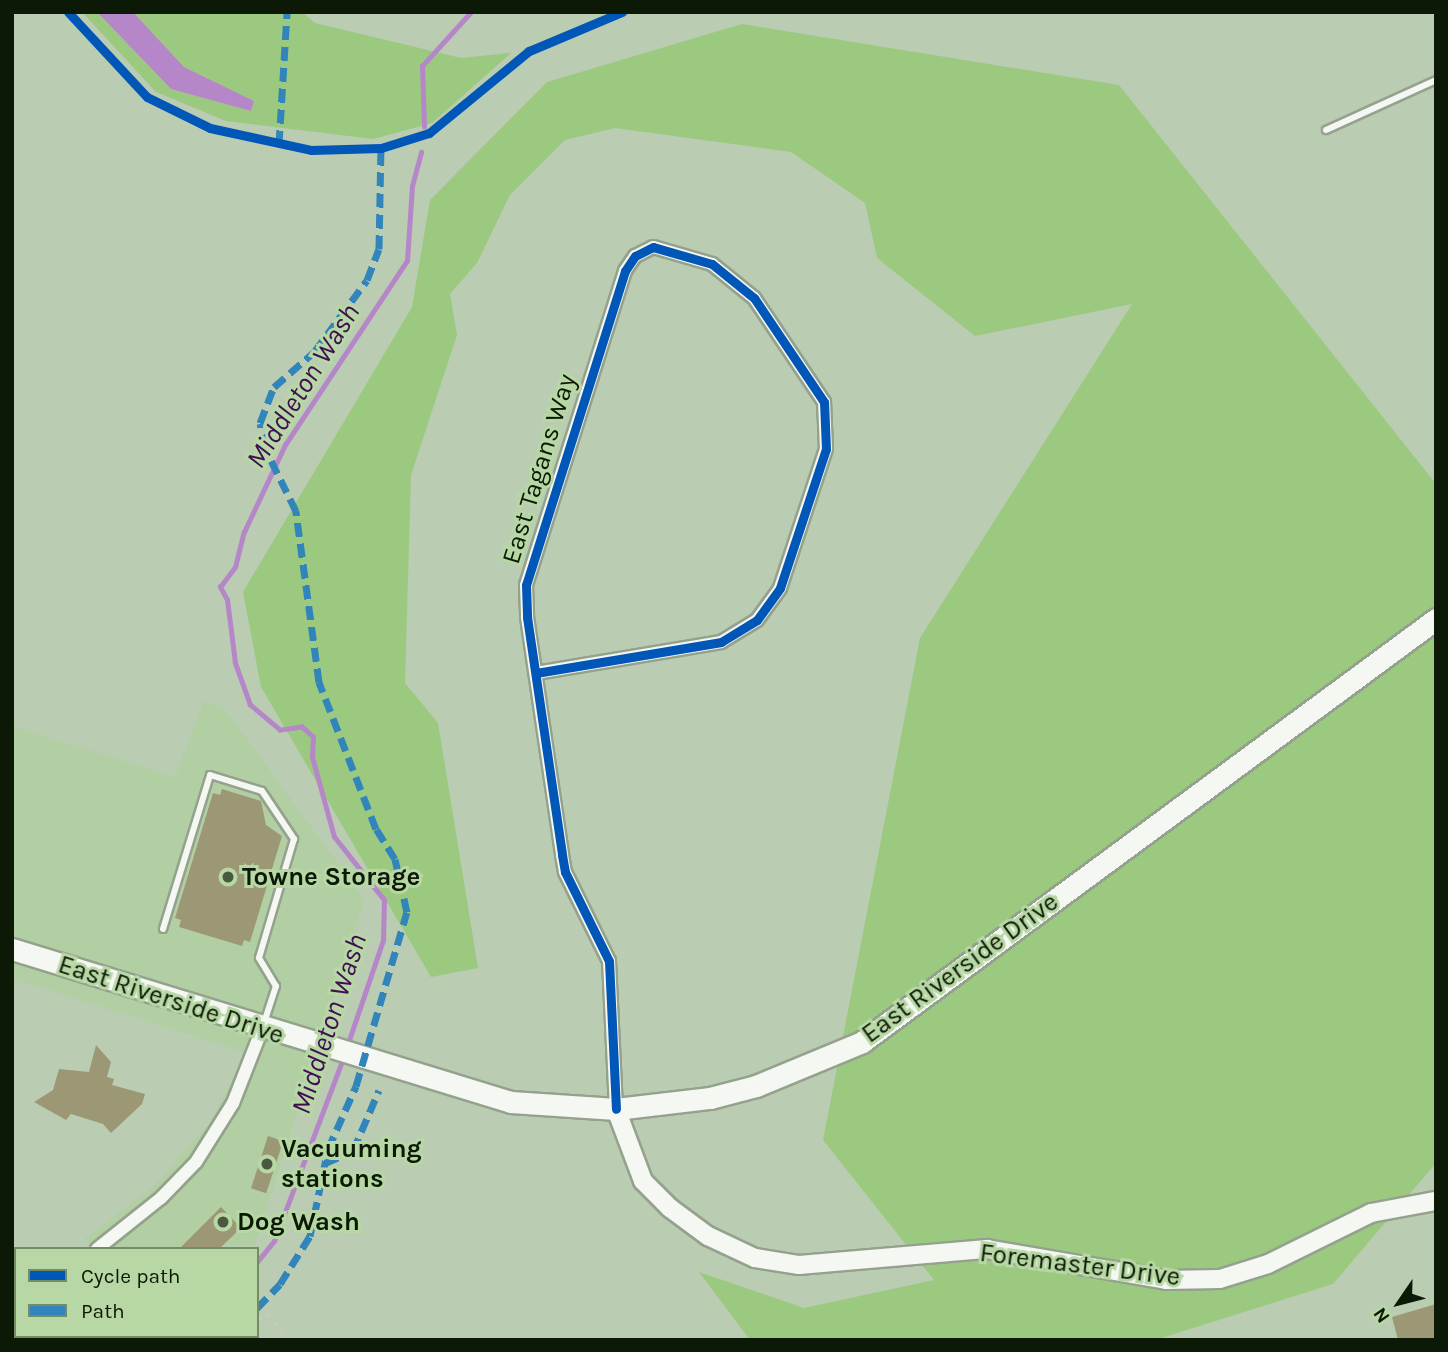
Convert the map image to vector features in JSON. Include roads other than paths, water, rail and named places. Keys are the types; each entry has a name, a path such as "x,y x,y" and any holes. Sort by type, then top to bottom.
{"main road":[{"name":"East Riverside Drive","path":"12,949 329,1051 511,1102 616,1110 710,1098 756,1086 862,1042 1436,619"},
{"name":"Foremaster Drive","path":"616,1110 642,1181 670,1208 708,1236 755,1258 799,1265 987,1249 1166,1280 1220,1279 1268,1264 1371,1213 1436,1201"}],"street":[{"name":"East Tagans Way","path":"536,673 706,647 746,628 780,588 826,449 827,418 818,388 744,287 712,264 662,247 635,256 625,271 527,571 536,673 565,872 609,961 616,1110"},
{"path":"100,1247 161,1198 196,1162 233,1102 262,1029"}],"lane":[{"path":"1326,130 1436,80"},
{"path":"163,929 210,775 262,791 294,839 259,958 276,986 262,1029"}],"waterway":[{"name":"Middleton Wash","path":"424,127 422,66 471,12"},
{"name":"Middleton Wash","path":"347,1046 383,940 384,900 334,837 312,757 313,737 302,727 280,730 250,705 235,663 227,600 220,587 235,567 244,532 285,445 407,261 412,186 421,152"},
{"name":"Middleton Wash","path":"259,1260 274,1241 343,1058"}],"place":[{"name":"Towne Storage","path":"228,877"},
{"name":"Vacuuming stations","path":"267,1164"},
{"name":"Dog Wash","path":"223,1222"}]}
